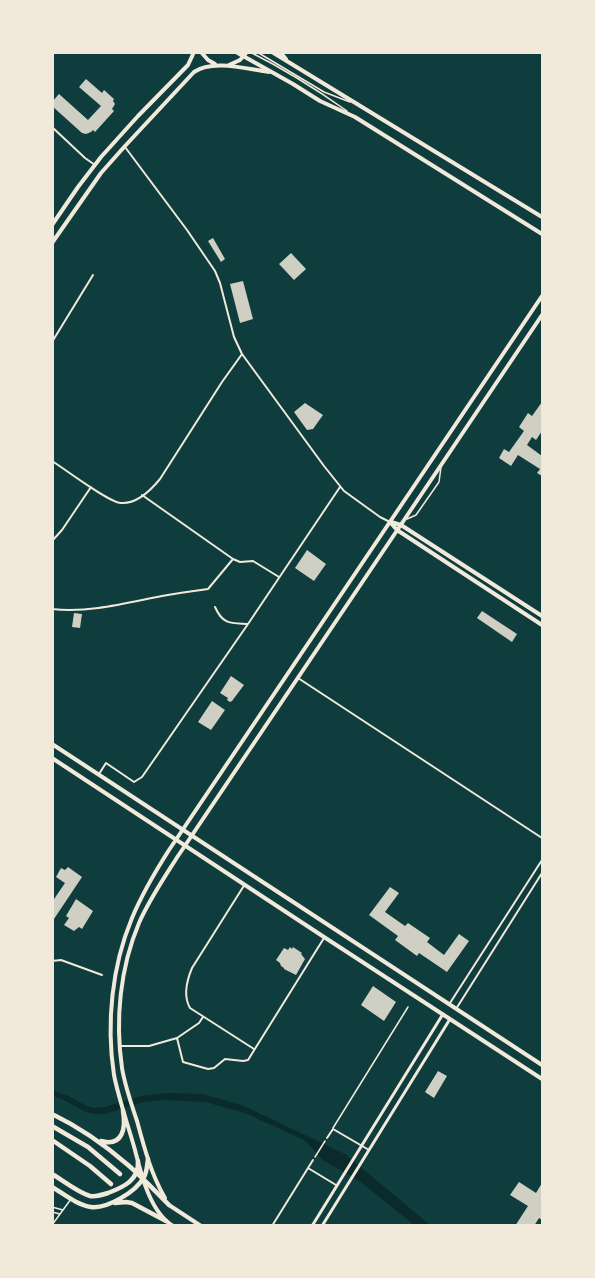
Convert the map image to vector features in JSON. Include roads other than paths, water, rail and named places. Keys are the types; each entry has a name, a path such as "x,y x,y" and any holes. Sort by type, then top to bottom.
{"highway":[{"path":"87,1135 105,1143 116,1140 123,1131 123,1111"},
{"path":"52,1113 113,1153 169,1205"},
{"path":"52,1126 88,1147 120,1174"},
{"path":"52,1140 90,1166 111,1184"},
{"path":"109,1203 128,1194 143,1179 148,1159"},
{"path":"52,1174 86,1194 96,1196 124,1186 136,1173 138,1161"},
{"path":"52,1187 92,1207 130,1202 166,1221"}],"main road":[{"path":"52,225 95,165 188,65 194,52"},
{"path":"201,52 212,63 220,66 234,64 247,54"},
{"path":"237,52 247,54 272,73 355,117 543,234"},
{"path":"272,52 543,217"},
{"path":"280,52 288,62"},
{"path":"52,243 94,182 124,146 197,70 206,66 220,66 272,73"},
{"path":"157,97 165,103"},
{"path":"57,219 63,219 66,224"},
{"path":"173,1226 158,1211 143,1179 113,1067 111,1023 113,997 118,962 135,911 176,839 543,296"},
{"path":"201,1226 169,1205 159,1188 129,1097 120,1046 120,998 132,942 149,903 185,845 543,315"},
{"path":"390,522 403,523 543,616"},
{"path":"390,522 397,530 543,625"},
{"path":"52,744 543,1065"},
{"path":"52,758 543,1079"},
{"path":"443,1014 449,1005"},
{"path":"158,1211 160,1204 169,1205"}],"street":[{"path":"52,127 95,165"},
{"path":"124,146 215,271 234,337 242,354 340,487 390,522"},
{"path":"52,342 93,275"},
{"path":"52,460 113,500 121,503 129,502 142,495 160,479 242,354"},
{"path":"52,540 91,487"},
{"path":"98,775 106,763 134,782 141,777 340,487"},
{"path":"142,495 233,559 240,562 253,561 279,577"},
{"path":"52,533 60,532"},
{"path":"52,609 86,609 120,605 208,588 233,559"},
{"path":"215,607 219,615 231,624 248,624"},
{"path":"298,678 543,838"},
{"path":"449,1005 543,860"},
{"path":"456,1009 543,873"},
{"path":"245,884 189,974 187,1002 190,1008 255,1050"},
{"path":"177,1038 183,1062 208,1069 214,1068 225,1059 249,1059 324,937"},
{"path":"52,962 61,960 102,975"},
{"path":"312,1226 443,1014"},
{"path":"120,1046 149,1046 177,1038 199,1023 203,1017"},
{"path":"322,1226 450,1019"},
{"path":"327,1138 333,1129 369,1150"},
{"path":"272,1226 313,1160"},
{"path":"308,1168 337,1185"}],"lane":[{"path":"257,52 324,92 362,106"},
{"path":"247,54 273,64 323,94 355,117"},
{"path":"333,1129 408,1007"},
{"path":"53,1225 72,1199"},
{"path":"52,1207 63,1210"},
{"path":"52,1212 61,1214"},
{"path":"52,1216 58,1217"},
{"path":"52,1220 56,1221"}],"water":[{"path":"52,1090 95,1108 141,1096 169,1093 202,1094 242,1105 345,1154 430,1225 414,1225 361,1182 323,1160 304,1140 245,1113 205,1102 165,1100 143,1102 104,1114 95,1114 53,1096"}]}
